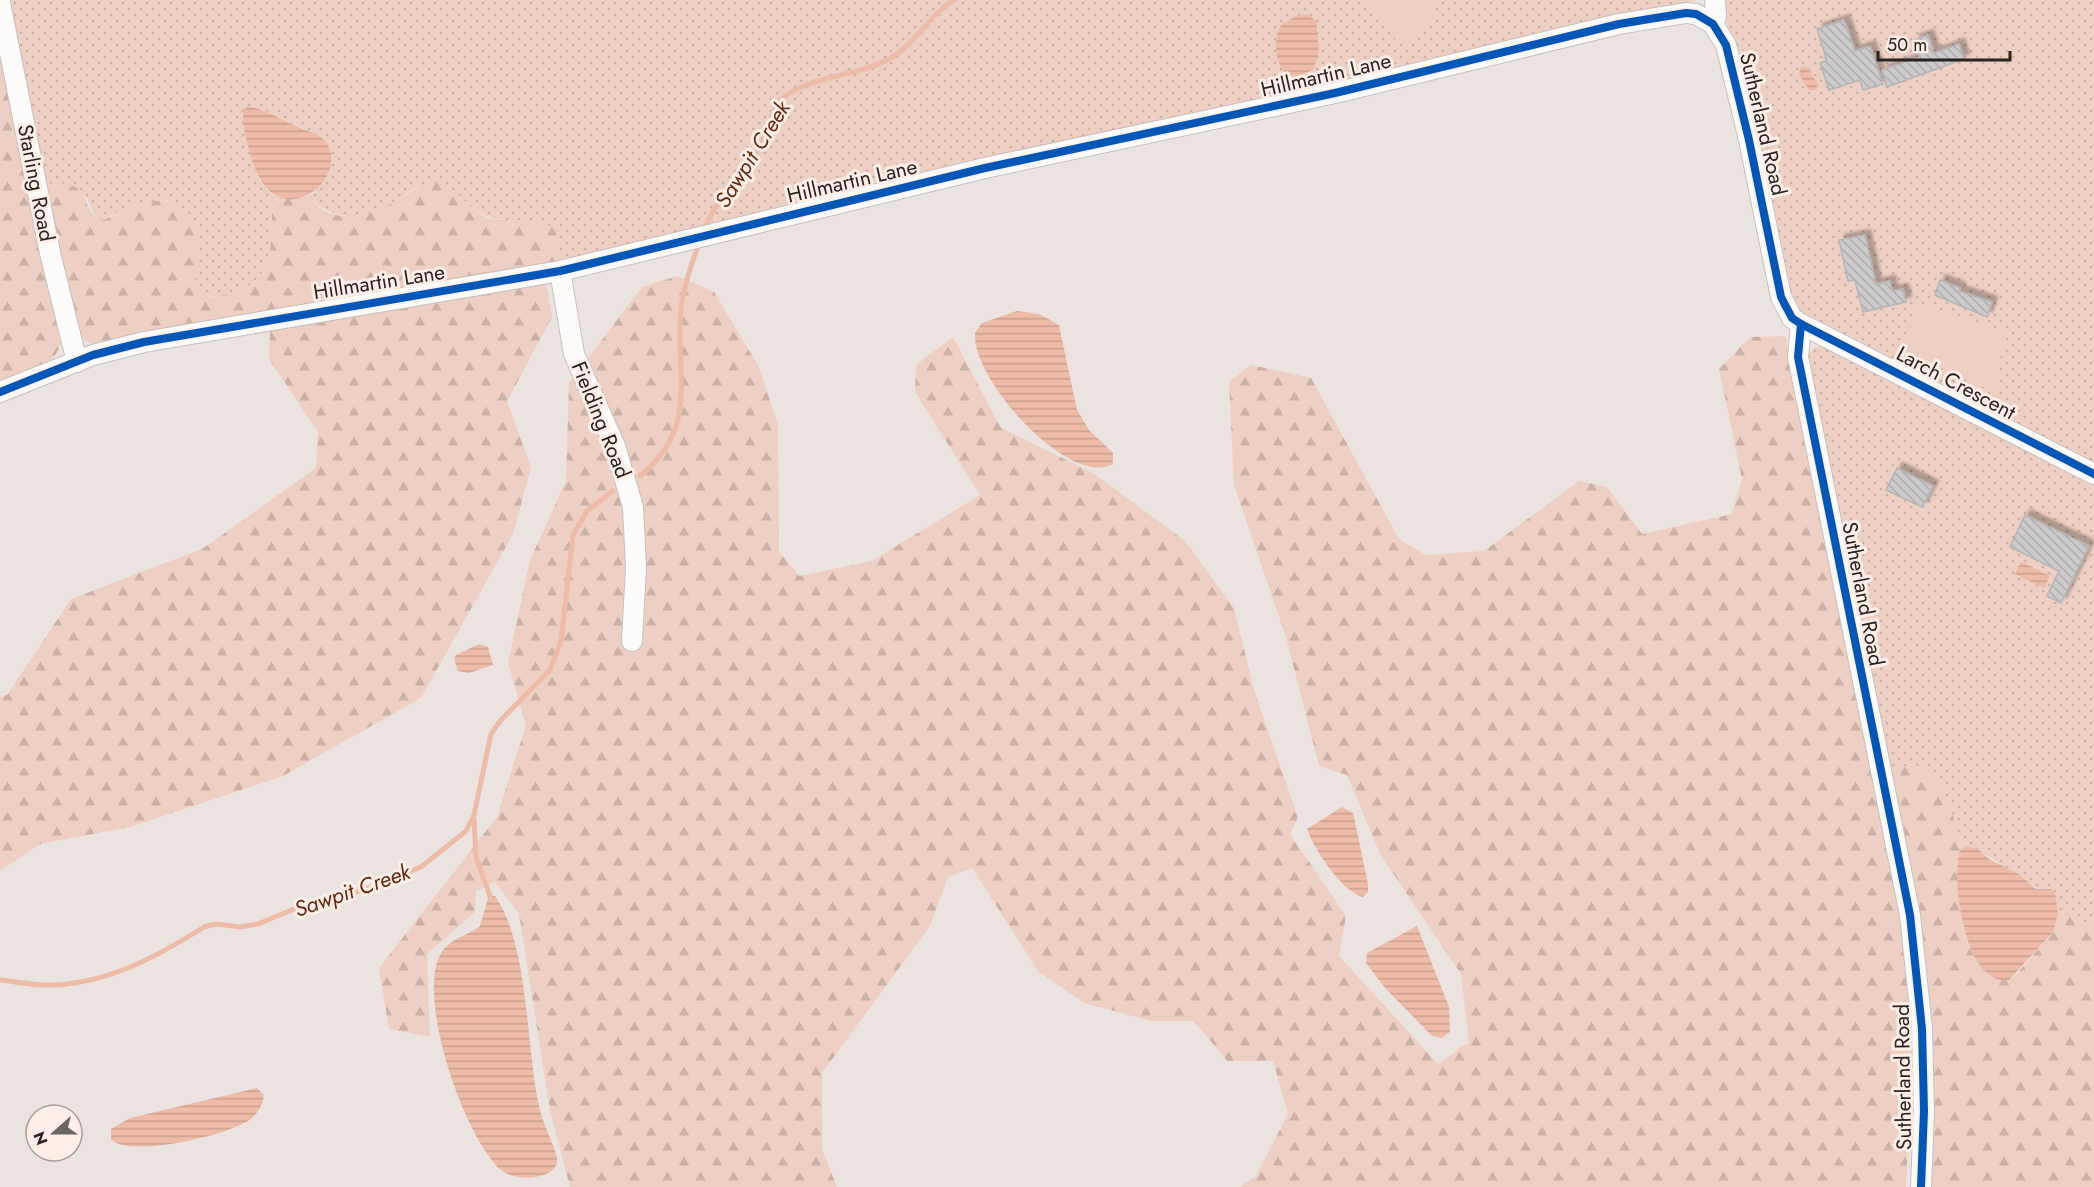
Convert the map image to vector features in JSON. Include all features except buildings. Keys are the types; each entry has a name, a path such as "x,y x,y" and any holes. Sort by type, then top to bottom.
{"street":[{"path":"1713,24 1716,16 1715,0"},
{"name":"Starling Road","path":"0,3 52,263 76,362"},
{"name":"Hillmartin Lane","path":"0,392 116,349 182,334 560,271 985,168 1335,93 1619,24 1686,13 1696,14 1713,24"},
{"name":"Sutherland Road","path":"1713,24 1722,36 1730,61 1781,297 1792,318 1801,324 1798,357 1898,853 1914,945 1922,1029 1924,1111 1921,1187"},
{"name":"Fielding Road","path":"560,271 574,354 615,446 633,507 636,567 632,641"},
{"name":"Larch Crescent","path":"1801,324 2094,474"}],"green space":[{"path":"6,0 1697,0 552,263 560,245 543,223 486,216 466,203 454,191 421,186 373,212 350,216 329,211 307,196 314,193 330,156 328,146 314,133 259,108 252,154 257,176 263,186 273,195 269,256 257,279 244,288 227,294 208,296 197,290 194,284 199,238 167,200 134,205 101,220 95,215 81,192 71,186 61,184 44,185"},
{"path":"1367,0 1441,0 1429,10 1433,17 1432,24 1406,43 1397,42"},
{"path":"1722,0 2094,0 2094,467 1798,310 1792,302"},
{"path":"0,34 61,344 57,353 44,365 0,385"},
{"path":"68,184 76,188 85,198 90,210 101,220 149,202 161,201 182,207 195,223 198,235 199,255 195,285 197,290 210,297 233,292 249,285 260,276 267,264 270,250 273,195 286,199 307,196 325,211 334,215 355,216 386,207 424,185 441,184 455,191 474,209 489,218 540,222 549,225 556,230 560,238 560,245 558,255 552,263 97,346 84,340 77,330 44,185"},
{"path":"677,276 714,292 759,367 778,425 779,551 799,576 872,561 980,495 915,392 916,365 953,337 1001,428 1095,474 1185,541 1234,608 1254,690 1298,817 1290,834 1346,916 1339,956 1438,1064 1469,1042 1461,974 1380,854 1347,775 1319,766 1286,637 1234,485 1229,382 1251,365 1311,378 1399,539 1426,555 1484,551 1579,481 1607,487 1642,534 1732,514 1742,479 1719,369 1750,337 1785,336 1892,864 1906,959 1912,1051 1906,1187 1240,1187 1256,1176 1288,1114 1273,1061 1227,1061 1194,1021 1151,1021 1084,1003 1038,971 972,868 948,877 930,926 822,1073 822,1149 837,1187 570,1187 550,1110 519,914 495,882 476,891 475,912 427,954 430,1037 389,1029 379,968 497,817 526,725 508,663 530,560 566,481 569,383 575,375 599,422 642,565 583,365 642,287"},
{"path":"546,284 552,317 507,401 531,467 513,534 421,698 283,776 130,827 40,844 0,871 0,697 7,695 71,599 202,549 316,468 318,432 269,359 270,331"},
{"path":"1917,302 2008,334 1996,371 2003,374 1995,393 1905,349"},
{"path":"1817,346 1827,347 2094,481 2094,926 2071,915 2058,914 2046,889 2028,883 1982,853 1963,847 1941,788 1911,764 1887,772 1806,356"},
{"path":"1911,764 1923,768 1932,775 1940,785 1951,810 1963,847 1960,850 1959,901 1965,935 1971,951 1992,978 2014,977 2053,932 2058,914 2071,915 2094,926 2094,1187 1930,1187 1933,1081 1931,1025 1887,772"}],"shaded area":[{"path":"1298,15 1308,15 1316,21 1319,51 1313,70 1294,77 1282,69 1276,46 1282,24"},
{"path":"1801,67 1809,67 1818,83 1816,90 1809,90 1799,74"},
{"path":"248,107 267,112 324,140 331,154 330,169 322,183 309,194 294,199 278,197 264,184 252,160 243,122 243,110"},
{"path":"1017,311 1039,314 1059,325 1077,410 1089,430 1113,453 1113,464 1094,467 1072,460 1049,445 1005,401 989,376 978,353 975,333 982,323"},
{"path":"2021,562 2050,576 2044,588 2015,574"},
{"path":"479,644 488,647 493,665 469,673 458,671 454,659 456,655"},
{"path":"1342,807 1353,813 1368,884 1368,892 1363,897 1346,887 1338,879 1322,858 1307,829"},
{"path":"1966,846 1978,849 1989,859 2020,875 2036,889 2051,889 2055,893 2058,914 2053,932 2009,980 1994,978 1981,967 1971,950 1964,929 1960,906 1958,864 1960,850"},
{"path":"489,895 495,896 506,917 514,941 525,997 539,1106 557,1157 557,1164 551,1172 535,1177 508,1174 500,1169 486,1152 459,1099 439,1034 434,976 440,955 448,944 480,926"},
{"path":"1417,926 1449,1007 1450,1032 1442,1038 1432,1036 1386,989 1366,963 1367,953"},
{"path":"257,1088 264,1095 256,1114 240,1125 223,1132 181,1142 139,1147 122,1145 111,1140 111,1129 130,1118"}],"waterway":[{"name":"Sawpit Creek","path":"706,225 715,208 758,150 777,103 801,87 861,70 889,59 907,46 945,6 954,0"},
{"name":"Sawpit Creek","path":"640,476 658,459 670,441 677,423 681,386 680,313 686,283 699,243"},
{"name":"Sawpit Creek","path":"0,980 48,985 95,979 133,966 204,927 216,924 240,927 258,924 299,907 342,897 383,883 421,867 466,831 474,815 491,734 501,720 550,670 561,641 573,535 587,511 613,491"},
{"path":"474,819 476,857 491,899"}],"cycle path":[{"path":"0,392 93,355 144,342 560,271 985,168 1335,93 1619,24 1686,13 1696,14 1713,24 1726,45 1749,140 1781,297 1792,318 2094,474"},
{"path":"1801,324 1798,357 1910,915 1922,1029 1924,1111 1921,1187"}]}
